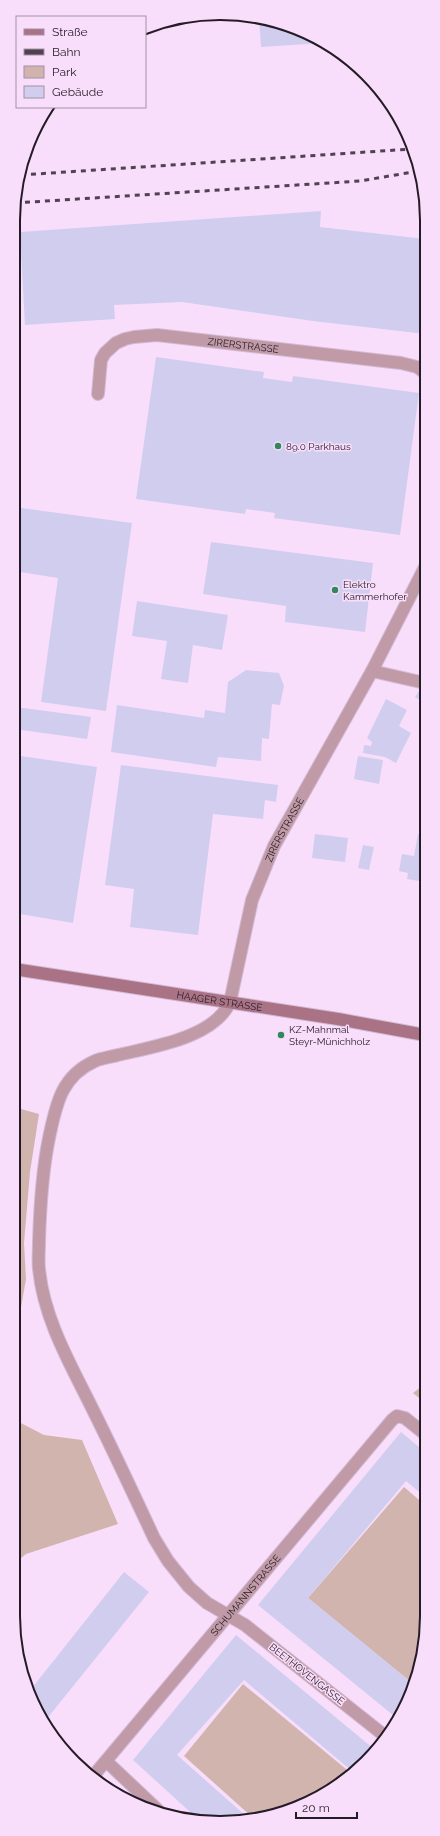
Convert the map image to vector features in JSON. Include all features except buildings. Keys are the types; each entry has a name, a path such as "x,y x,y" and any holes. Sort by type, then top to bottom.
{"main road":[{"name":"HAAGER STRASSE","path":"20,970 338,1019 420,1034"}],"street":[{"name":"ZIRERSTRASSE","path":"98,394 101,360 116,343 134,337 157,335 401,363 420,370"},
{"name":"ZIRERSTRASSE","path":"230,1002 252,900 274,846 372,672 420,577"},
{"path":"372,672 420,682"},
{"name":"BEETHOVENGASSE","path":"230,1002 226,1011 218,1020 201,1030 176,1041 96,1061 74,1074 64,1087 56,1105 46,1153 39,1226 39,1269 47,1307 61,1345 154,1538 168,1561 189,1587 207,1604 245,1625 382,1734"},
{"name":"SCHUMANNSTRASSE","path":"96,1773 392,1420 397,1416 406,1418 420,1430"},
{"path":"106,1762 151,1803"}],"green space":[{"path":"20,1109 39,1114 30,1172 24,1243 26,1279 20,1313"},
{"path":"420,1388 420,1399 413,1393"},
{"path":"20,1423 44,1435 82,1440 118,1524 26,1554 20,1559"},
{"path":"404,1487 420,1501 420,1629 416,1655 409,1680 308,1598"},
{"path":"243,1684 347,1770 320,1789 297,1801 272,1809 248,1814 184,1756"}],"railway":[{"path":"25,175 407,149"},
{"path":"21,203 360,181 414,172"}],"place":[{"name":"89.0 Parkhaus","path":"278,446"},
{"name":"Elektro Kammerhofer","path":"335,590"},
{"name":"KZ-Mahnmal Steyr-Münichholz","path":"281,1035"}]}
